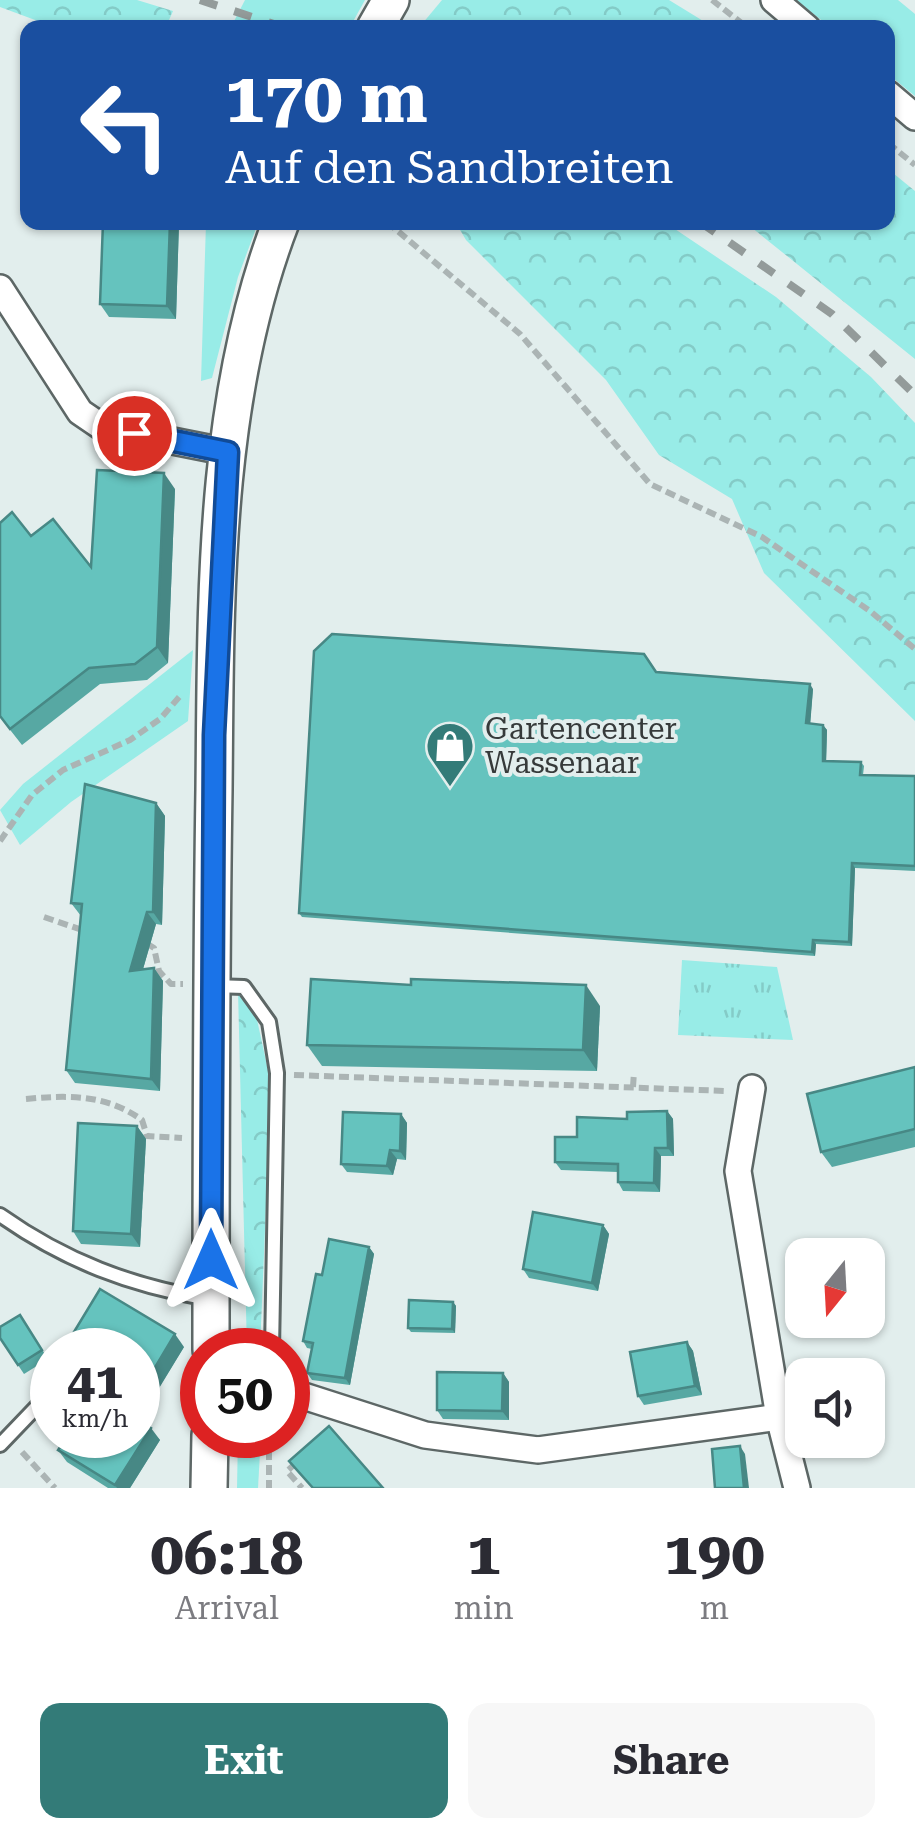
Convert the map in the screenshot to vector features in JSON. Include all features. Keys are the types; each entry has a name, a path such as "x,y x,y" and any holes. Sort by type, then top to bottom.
{"main road":[{"path":"211,1328 215,718 228,452 261,279 278,230"},
{"path":"208,1488 209,1458"}],"street":[{"path":"774,0 798,20"},
{"path":"895,100 915,116"},
{"path":"0,288 80,412 102,426 228,452"},
{"path":"752,1088 738,1171 779,1417 797,1488"},
{"path":"310,1399 425,1435 538,1450 779,1417"}],"lane":[{"path":"211,986 244,986 269,1022 277,1073 272,1328"},
{"path":"0,1215 68,1258 125,1282 211,1300"},
{"path":"4,1441 30,1414"}],"path":[{"path":"712,0 738,20"},
{"path":"895,148 915,164"},
{"path":"396,230 520,334 650,484 762,537 870,611 915,649"},
{"path":"0,840 32,795 75,762 130,740 160,719 186,690"},
{"path":"44,917 92,932"},
{"path":"138,938 154,948 159,971 171,984 211,986"},
{"path":"633,1087 634,1072"},
{"path":"277,1073 713,1092 752,1088"},
{"path":"26,1099 72,1094 130,1111 142,1120 146,1136 211,1140"},
{"path":"4,1441 55,1488"},
{"path":"269,1458 269,1488"},
{"path":"300,1458 288,1472 302,1488"}],"green space":[{"path":"0,0 137,0 173,11 169,20 35,20 0,7"},
{"path":"245,0 365,0 354,20 235,20"},
{"path":"442,0 669,0 702,20 425,20"},
{"path":"796,0 898,0 915,14 915,96 895,80 895,20 821,20"},
{"path":"895,175 915,191 915,359 755,230 895,230"},
{"path":"206,230 255,230 238,277 212,378 201,381"},
{"path":"460,230 676,230 776,297 871,377 915,423 915,721 764,573 732,499 659,455 606,380"},
{"path":"193,650 188,721 71,802 20,845 0,810 23,784"},
{"path":"682,960 777,967 793,1040 678,1035"},
{"path":"238,991 256,1015 271,1084 261,1328 246,1328"},
{"path":"238,1458 260,1458 258,1488 237,1488"}],"building":[{"path":"103,230 170,230 167,306 100,304"},
{"path":"97,470 164,473 157,647 135,664 89,668 10,729 0,716 0,523 12,512 31,536 53,519 91,567"},
{"path":"332,634 644,654 656,672 810,684 806,723 823,725 823,761 861,762 860,775 915,776 915,866 852,863 849,942 813,940 812,952 299,913 314,651"},
{"path":"85,784 156,803 153,912 147,912 130,971 154,968 151,1079 66,1070 82,904 71,903"},
{"path":"311,979 411,985 411,979 586,985 583,1050 307,1045"},
{"path":"915,1067 915,1129 821,1152 807,1094"},
{"path":"667,1111 668,1148 655,1148 654,1183 618,1182 618,1164 555,1162 555,1137 577,1137 577,1117 627,1119 627,1112"},
{"path":"343,1112 401,1114 400,1151 390,1150 387,1166 341,1164"},
{"path":"78,1123 137,1126 131,1234 73,1231"},
{"path":"533,1212 603,1225 592,1283 523,1269"},
{"path":"329,1239 369,1247 345,1378 310,1373 313,1343 310,1328 306,1328 316,1274 322,1275"},
{"path":"100,1289 175,1334 160,1359 160,1328 76,1328"},
{"path":"409,1300 453,1302 452,1329 408,1328"},
{"path":"20,1315 30,1331 30,1358 18,1365 0,1338 0,1327"},
{"path":"687,1342 695,1386 638,1396 630,1352"},
{"path":"437,1372 503,1373 502,1411 437,1410"},
{"path":"329,1426 383,1488 313,1488 289,1461 310,1458 310,1443"},
{"path":"740,1446 744,1488 715,1488 712,1449"},
{"path":"71,1458 132,1458 115,1485"}],"railway":[{"path":"200,0 261,20"},
{"path":"711,230 832,314 915,395"}],"place":[{"name":"Gartencenter Wassenaar","path":"450,788"}],"route":[{"path":"134,433 228,452 214,735 211,1260"}]}
